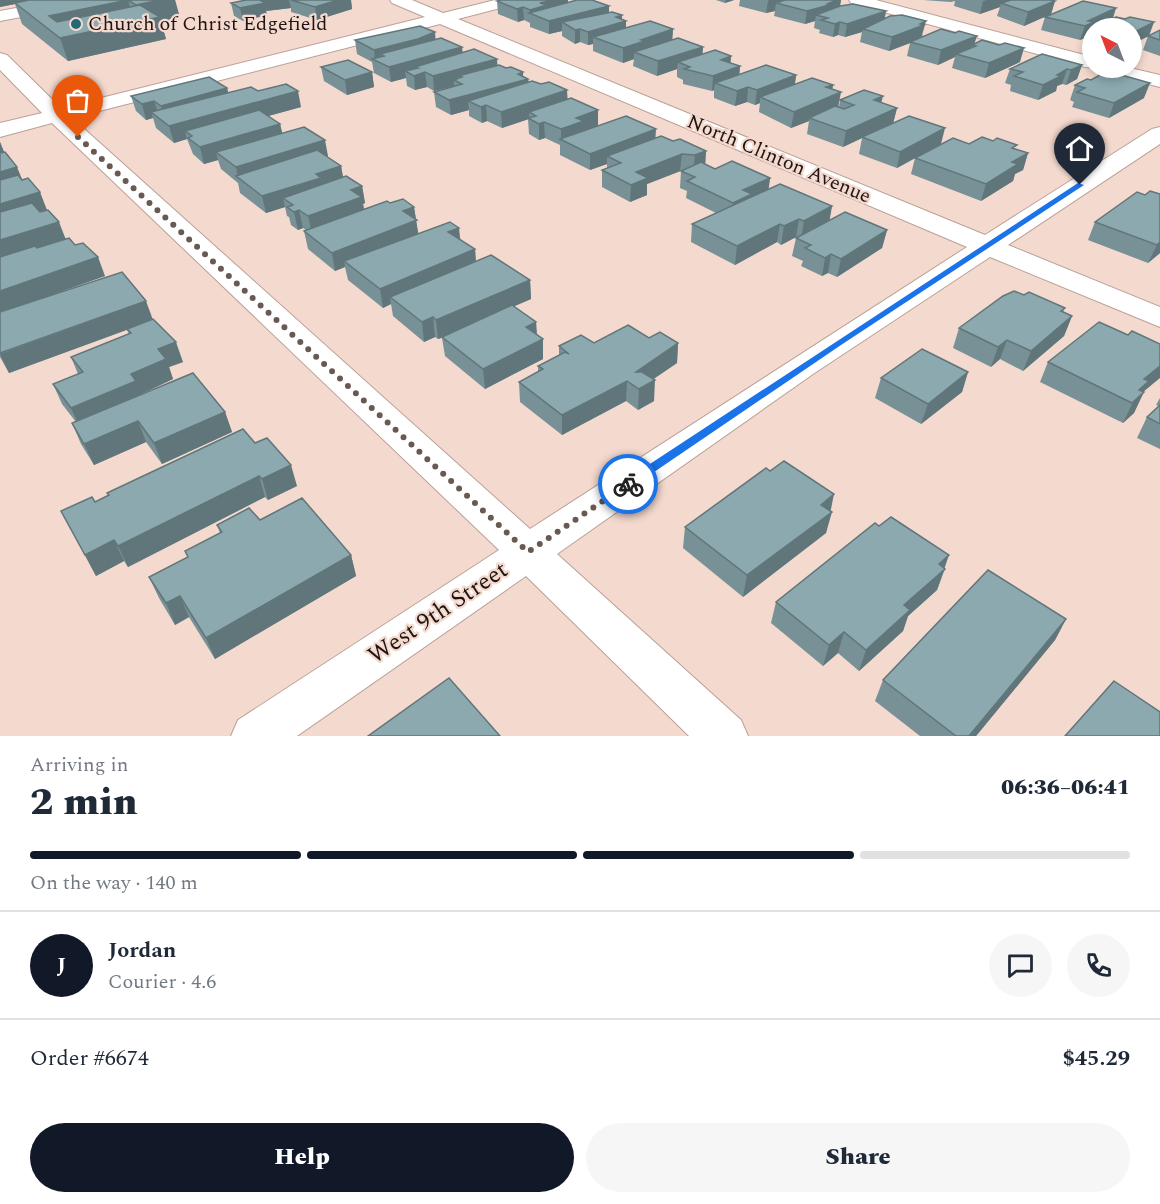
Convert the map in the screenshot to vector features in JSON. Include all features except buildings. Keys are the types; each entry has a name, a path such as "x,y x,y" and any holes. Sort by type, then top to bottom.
{"street":[{"path":"0,16 85,0"},
{"name":"North Clinton Avenue","path":"398,0 1160,318"},
{"path":"0,130 514,0"},
{"path":"857,0 1082,60"},
{"path":"0,59 57,116 528,552 723,736"},
{"path":"1142,76 1160,81"},
{"name":"West 9th Street","path":"256,736 986,246 1160,134"}],"way so far":[{"path":"78,137 528,552 628,484"}],"place":[{"name":"Church of Christ Edgefield","path":"76,24"}],"route":[{"path":"628,484 1080,185"}]}
